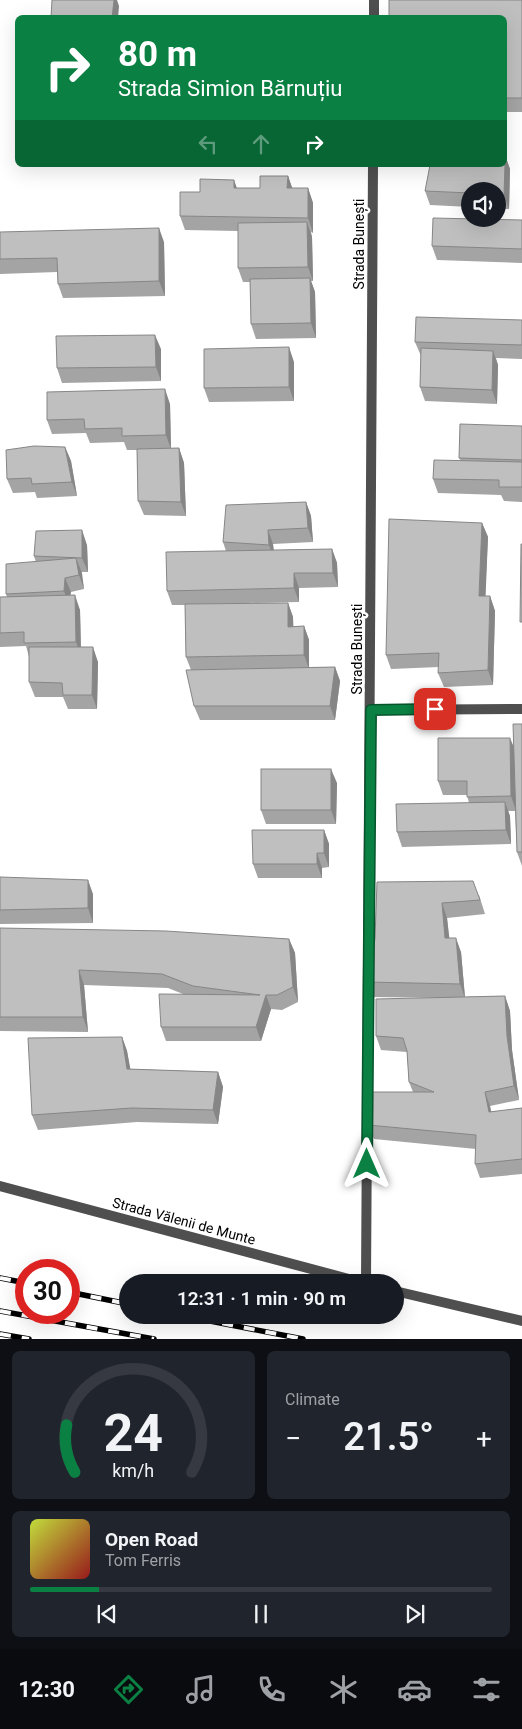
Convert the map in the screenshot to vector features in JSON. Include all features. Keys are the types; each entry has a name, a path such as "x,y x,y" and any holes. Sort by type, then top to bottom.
{"street":[{"path":"374,0 374,15"},
{"name":"Strada Bunești","path":"366,1274 373,167"},
{"path":"371,710 522,709"},
{"name":"Strada Vălenii de Munte","path":"0,1186 330,1274"},
{"path":"404,1293 522,1321"}],"building":[{"path":"52,0 114,0 112,15 51,15"},
{"path":"389,0 522,0 522,98 507,98 507,15 389,15"},
{"path":"430,167 505,167 504,182 461,182 461,193 425,191"},
{"path":"260,176 288,176 287,188 308,188 308,218 180,216 180,192 200,192 200,179 234,180 234,188 260,188"},
{"path":"433,218 461,219 461,227 506,227 506,220 522,220 522,249 432,246"},
{"path":"307,222 308,267 238,268 238,223"},
{"path":"159,228 159,281 58,284 57,258 0,259 0,232"},
{"path":"310,278 311,323 251,324 250,279"},
{"path":"416,317 522,320 522,345 415,342"},
{"path":"155,335 156,367 57,368 56,336"},
{"path":"289,347 289,387 204,388 204,349"},
{"path":"421,348 493,351 492,390 420,387"},
{"path":"165,389 166,435 122,436 122,428 85,429 84,419 47,420 47,392"},
{"path":"460,424 522,426 522,460 459,458"},
{"path":"34,446 65,447 72,482 32,484 31,478 7,479 6,450"},
{"path":"179,448 181,502 138,501 137,449"},
{"path":"434,460 522,462 522,487 499,487 499,480 433,479"},
{"path":"306,502 308,528 268,530 269,545 223,542 226,505"},
{"path":"389,519 482,523 479,596 490,596 488,670 438,673 439,653 386,655"},
{"path":"82,530 82,558 34,556 36,531"},
{"path":"521,544 522,622 520,622"},
{"path":"332,549 333,573 294,573 294,588 167,591 166,552"},
{"path":"76,558 79,575 65,578 64,591 6,594 6,564"},
{"path":"75,595 76,642 24,643 24,632 0,633 0,597"},
{"path":"288,603 288,627 304,626 304,655 186,657 185,604"},
{"path":"29,647 93,647 92,695 63,695 62,683 29,682"},
{"path":"335,667 330,706 194,706 186,670"},
{"path":"513,724 522,724 522,852 517,852"},
{"path":"438,738 510,738 511,796 467,797 467,781 438,781"},
{"path":"261,769 331,769 331,810 261,810"},
{"path":"505,802 506,830 397,832 396,804"},
{"path":"252,830 324,830 324,853 317,853 317,864 253,864"},
{"path":"0,877 88,880 88,908 0,910"},
{"path":"473,881 480,900 442,903 445,938 456,938 460,984 366,982 375,939 377,882"},
{"path":"0,928 166,931 289,939 293,987 277,995 266,995 256,1027 161,1027 159,994 260,995 193,986 162,974 79,970 83,1017 0,1017"},
{"path":"505,996 507,1036 514,1086 485,1092 489,1112 522,1108 522,1159 475,1164 476,1135 368,1125 365,1092 434,1092 409,1082 407,1051 403,1038 376,1036 376,999"},
{"path":"122,1037 127,1069 218,1072 213,1110 132,1108 32,1115 28,1038"}],"railway":[{"path":"0,1278 15,1281"},
{"path":"80,1294 119,1302"},
{"path":"0,1311 154,1339"},
{"path":"226,1324 303,1339"},
{"path":"0,1334 29,1339"}],"route":[{"path":"367,1164 371,710 435,709"}]}
